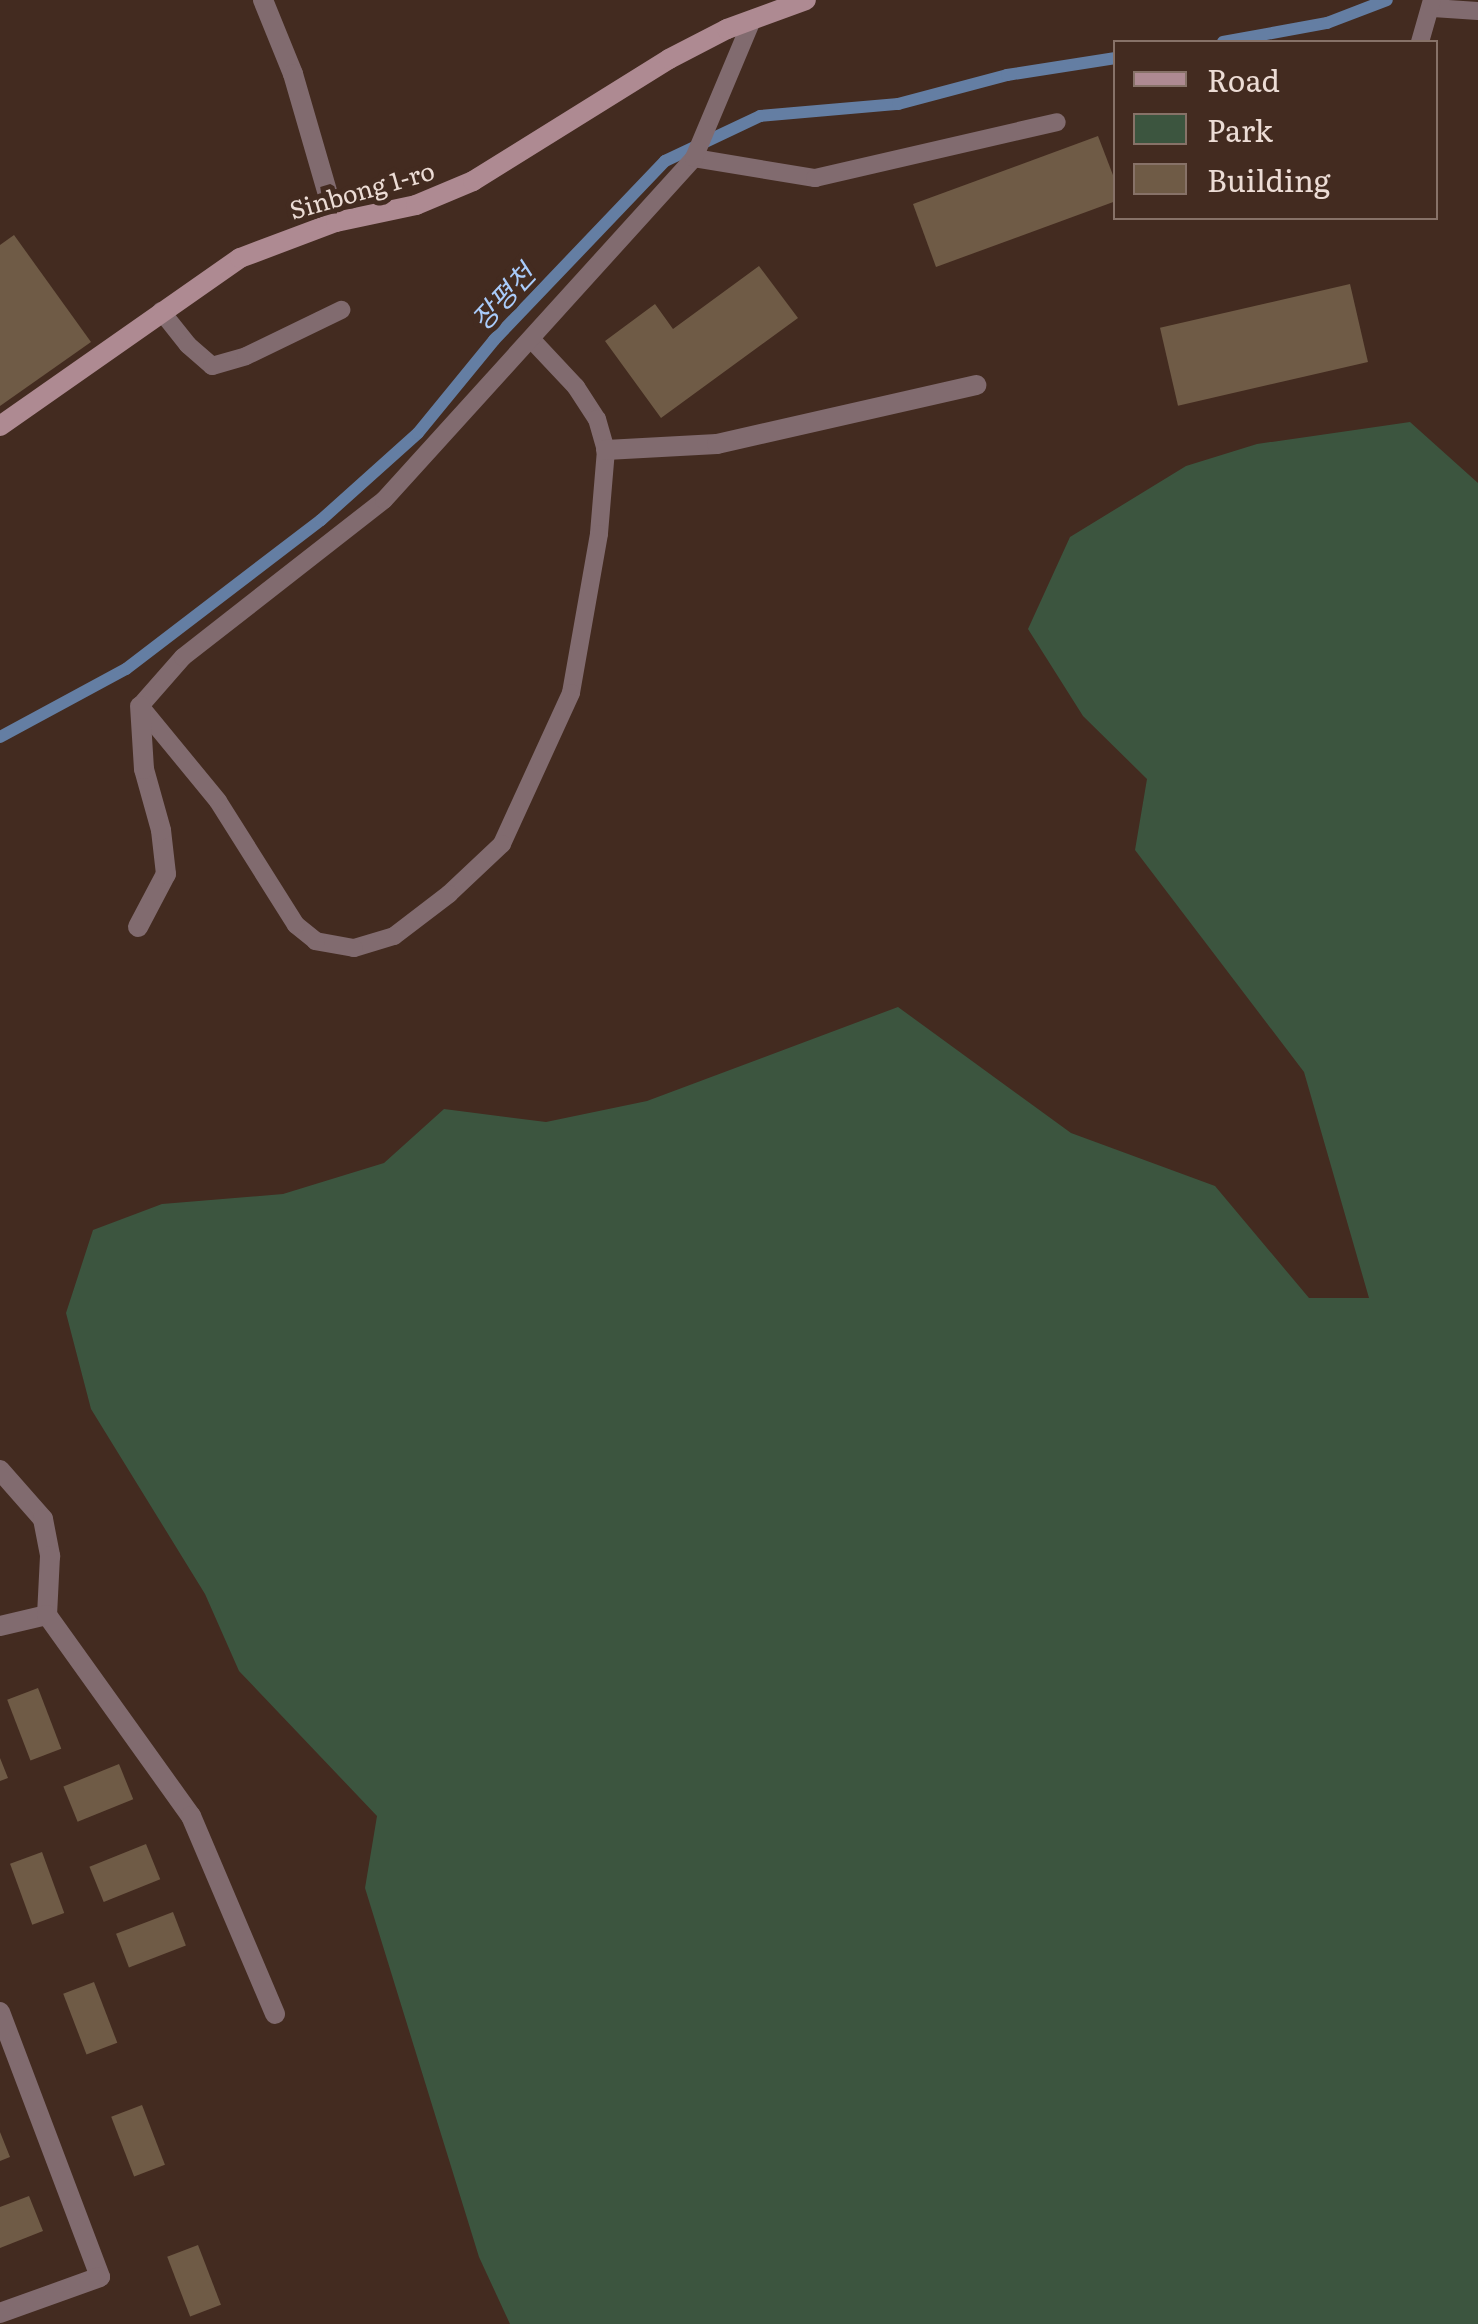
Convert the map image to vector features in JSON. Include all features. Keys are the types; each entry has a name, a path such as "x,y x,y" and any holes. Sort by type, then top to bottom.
{"street":[{"path":"263,0 294,74 336,222"},
{"name":"Sinbong 1-ro","path":"0,426 240,258 336,222 416,206 473,182 532,148 627,83 752,20 806,0"},
{"path":"606,450 716,444 976,385"},
{"path":"138,927 166,874 161,830 144,769 140,706"},
{"path":"0,1470 44,1519 50,1556 47,1614 192,1816 275,2014"},
{"path":"0,1626 47,1614"},
{"path":"0,2012 100,2278 0,2313"}],"lane":[{"path":"1421,40 1433,4 1478,11"},
{"path":"531,340 576,387 597,419 606,450 599,534 570,693 549,748 502,844 448,894 394,936 354,948 316,941 296,926 218,801 140,706 184,657 384,500 694,158 752,20"},
{"path":"694,158 814,178 1057,122"},
{"path":"161,311 188,346 212,366 246,356 341,310"}],"green space":[{"path":"1410,422 1478,483 1478,2324 510,2324 479,2257 365,1888 377,1816 239,1671 205,1594 91,1409 66,1313 93,1230 162,1204 283,1194 384,1163 444,1109 546,1122 647,1101 898,1007 1071,1133 1215,1186 1309,1298 1369,1298 1304,1072 1135,850 1147,779 1083,716 1028,629 1070,537 1186,466 1257,444"}],"building":[{"path":"1098,136 1113,175 1113,202 936,267 913,204"},
{"path":"14,235 91,342 0,406 0,245"},
{"path":"759,266 798,318 661,418 605,341 655,304 673,329"},
{"path":"1350,284 1368,362 1178,406 1160,328"},
{"path":"38,1688 61,1749 30,1761 7,1700"},
{"path":"0,1758 8,1778 0,1781"},
{"path":"119,1764 133,1799 78,1822 63,1786"},
{"path":"146,1844 160,1879 104,1902 89,1867"},
{"path":"42,1852 64,1913 32,1925 10,1864"},
{"path":"173,1912 186,1946 129,1967 116,1934"},
{"path":"94,1982 117,2043 86,2055 63,1994"},
{"path":"142,2105 165,2165 134,2177 111,2117"},
{"path":"0,2132 10,2157 0,2161"},
{"path":"29,2196 43,2231 0,2248 0,2207"},
{"path":"198,2245 221,2305 190,2317 167,2257"}],"waterway":[{"name":"장평천","path":"1234,40 1327,23 1387,0"},
{"name":"장평천","path":"0,737 126,669 321,520 418,433 494,340 665,161 760,116 898,104 1007,75 1113,58"}]}
